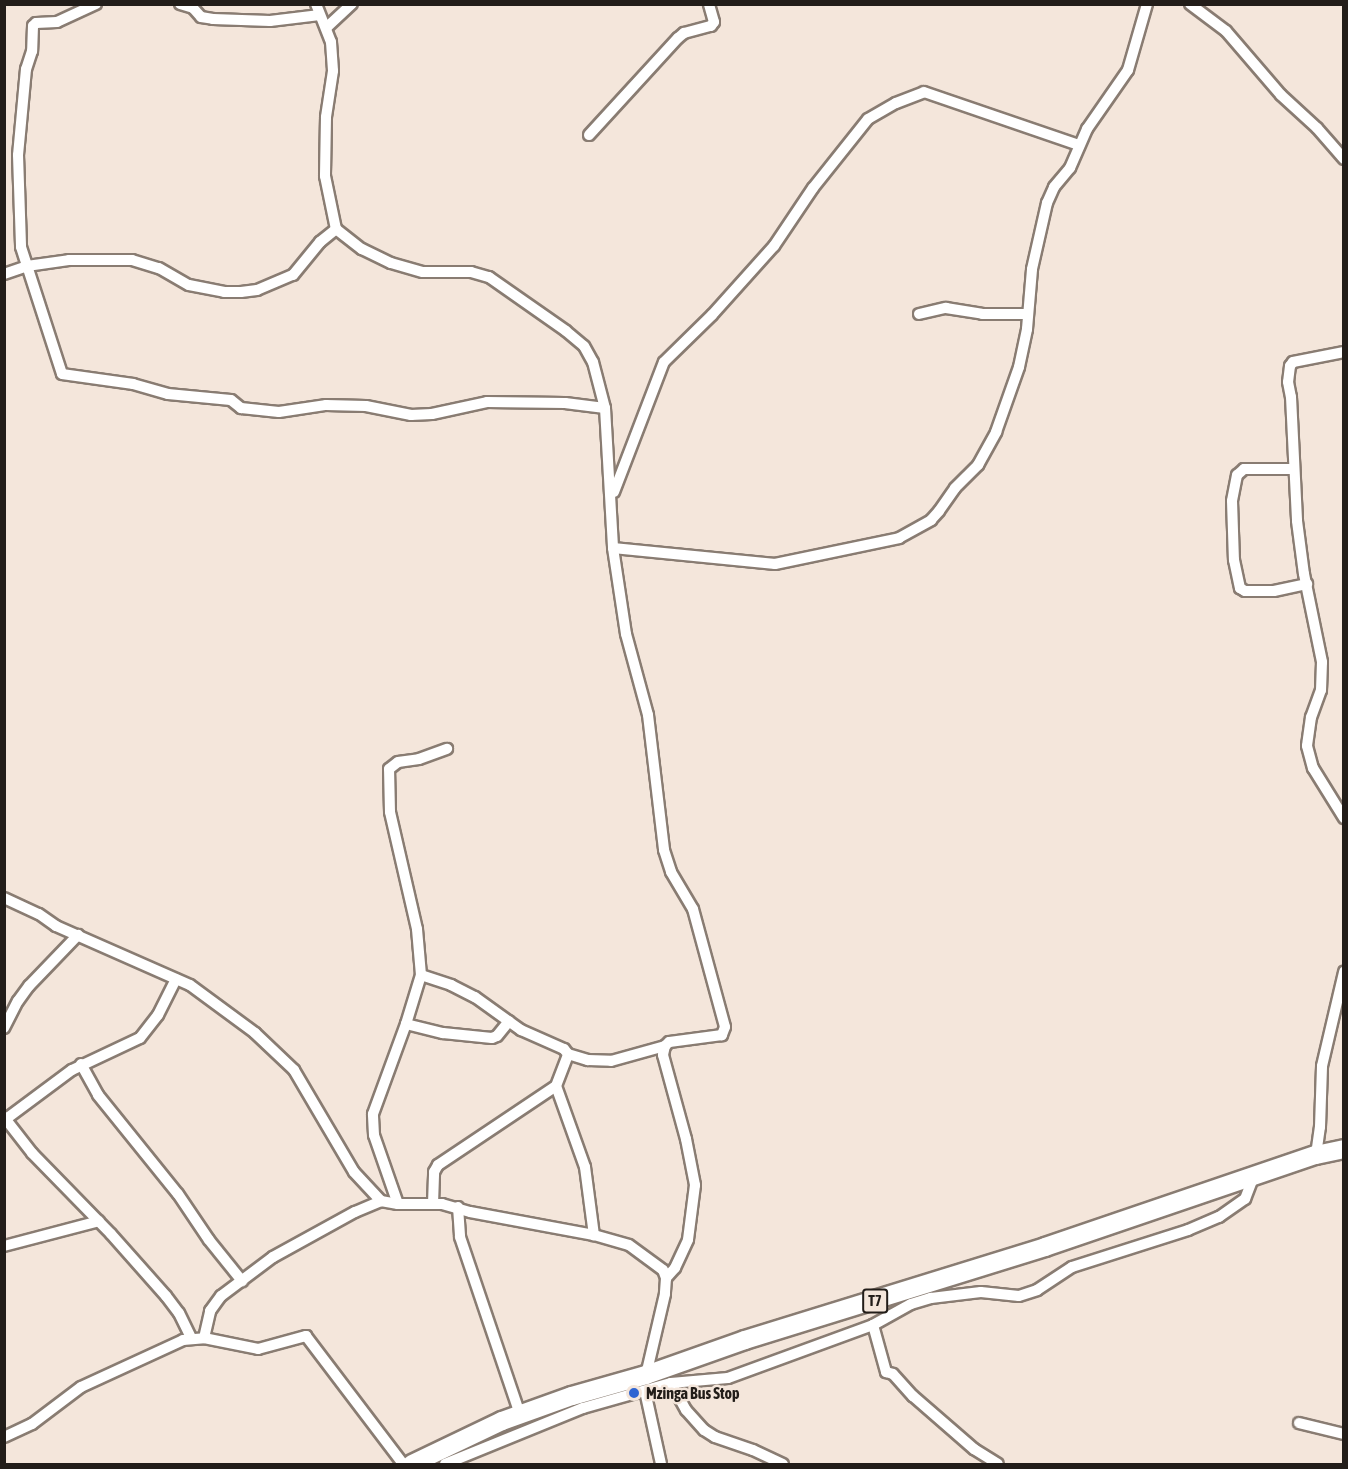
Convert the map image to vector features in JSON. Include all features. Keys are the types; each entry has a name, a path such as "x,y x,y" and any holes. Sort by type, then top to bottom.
{"highway":[{"name":"T7","path":"412,1464 456,1441 520,1414 572,1396 645,1383 746,1340 1045,1247 1316,1155 1344,1149"}],"street":[{"path":"96,4 57,22 36,23 33,26 32,51 26,69 18,155 20,238 62,374 112,380 168,394 231,400 240,408 279,412 326,405 366,406 411,415 432,414 487,402 565,403 605,408"},
{"path":"180,4 193,8 201,17 213,19 270,21 318,10 327,27 333,71 326,117 325,176 336,229 362,249 391,263 423,272 471,272 489,277 584,346 593,362 605,408 612,498 613,548 626,634 648,715 664,850 671,872 693,909 725,1027 722,1035 669,1042 663,1055 686,1139 695,1185 688,1240 675,1268 666,1278 645,1383 662,1464"},
{"path":"327,27 352,4"},
{"path":"589,135 678,38 684,33 711,26 714,22 709,4"},
{"path":"613,548 775,564 899,538 919,527 939,511 955,488 985,455 996,432 1019,367 1040,223 1054,187 1070,168 1079,145 1102,104 1122,82 1128,70 1147,4"},
{"path":"1190,4 1226,31 1281,95 1317,128 1344,159"},
{"path":"612,498 664,362 712,315 765,257 813,188 868,119 904,99 924,92 1079,145"},
{"path":"4,274 27,266 69,260 132,260 159,268 189,285 224,292 256,290 293,275 320,242 336,229"},
{"path":"919,314 946,308 982,314 1027,314"},
{"path":"1344,352 1293,362 1290,366 1288,382 1291,397 1297,521 1306,584 1318,639 1322,680 1307,733 1307,746 1313,768 1344,818"},
{"path":"1293,469 1244,469 1237,475 1232,501 1234,560 1240,588 1245,591 1274,591 1306,584"},
{"path":"398,1204 375,1135 373,1114 406,1024 421,975 417,929 390,812 389,769 398,762 418,759 447,749"},
{"path":"4,898 78,935 176,979 208,997 255,1033 294,1070 354,1172 381,1201"},
{"path":"4,1028 29,986 78,935"},
{"path":"1316,1155 1320,1127 1322,1066 1344,972"},
{"path":"421,975 451,985 475,997 521,1030 564,1049 568,1054 588,1060 611,1061 665,1047"},
{"path":"176,979 158,1015 140,1038 81,1064 5,1118 38,1160 99,1221 166,1296 179,1313 191,1338"},
{"path":"406,1024 443,1033 492,1038 497,1036 509,1021"},
{"path":"433,1204 434,1172 438,1165 556,1086 568,1054"},
{"path":"81,1064 98,1095 178,1194 209,1240 242,1281"},
{"path":"556,1086 585,1167 594,1235"},
{"path":"445,1464 645,1383 728,1378 873,1325 911,1304 931,1298 981,1292 1019,1296 1036,1290 1072,1267 1188,1230 1219,1217 1245,1199 1253,1178"},
{"path":"204,1338 214,1303 273,1257 355,1212 381,1201 458,1207 470,1212 594,1235 629,1245 663,1270 666,1278"},
{"path":"458,1207 460,1237 520,1414"},
{"path":"4,1246 99,1221"},
{"path":"873,1325 886,1372 893,1374 916,1399 983,1460 998,1464"},
{"path":"4,1437 32,1424 81,1387 191,1338 204,1338 258,1349 306,1336 403,1464"},
{"path":"670,1383 686,1410 711,1435 783,1464"},
{"path":"1299,1423 1344,1434"}],"place":[{"name":"Mzinga Bus Stop","path":"634,1393"}]}
